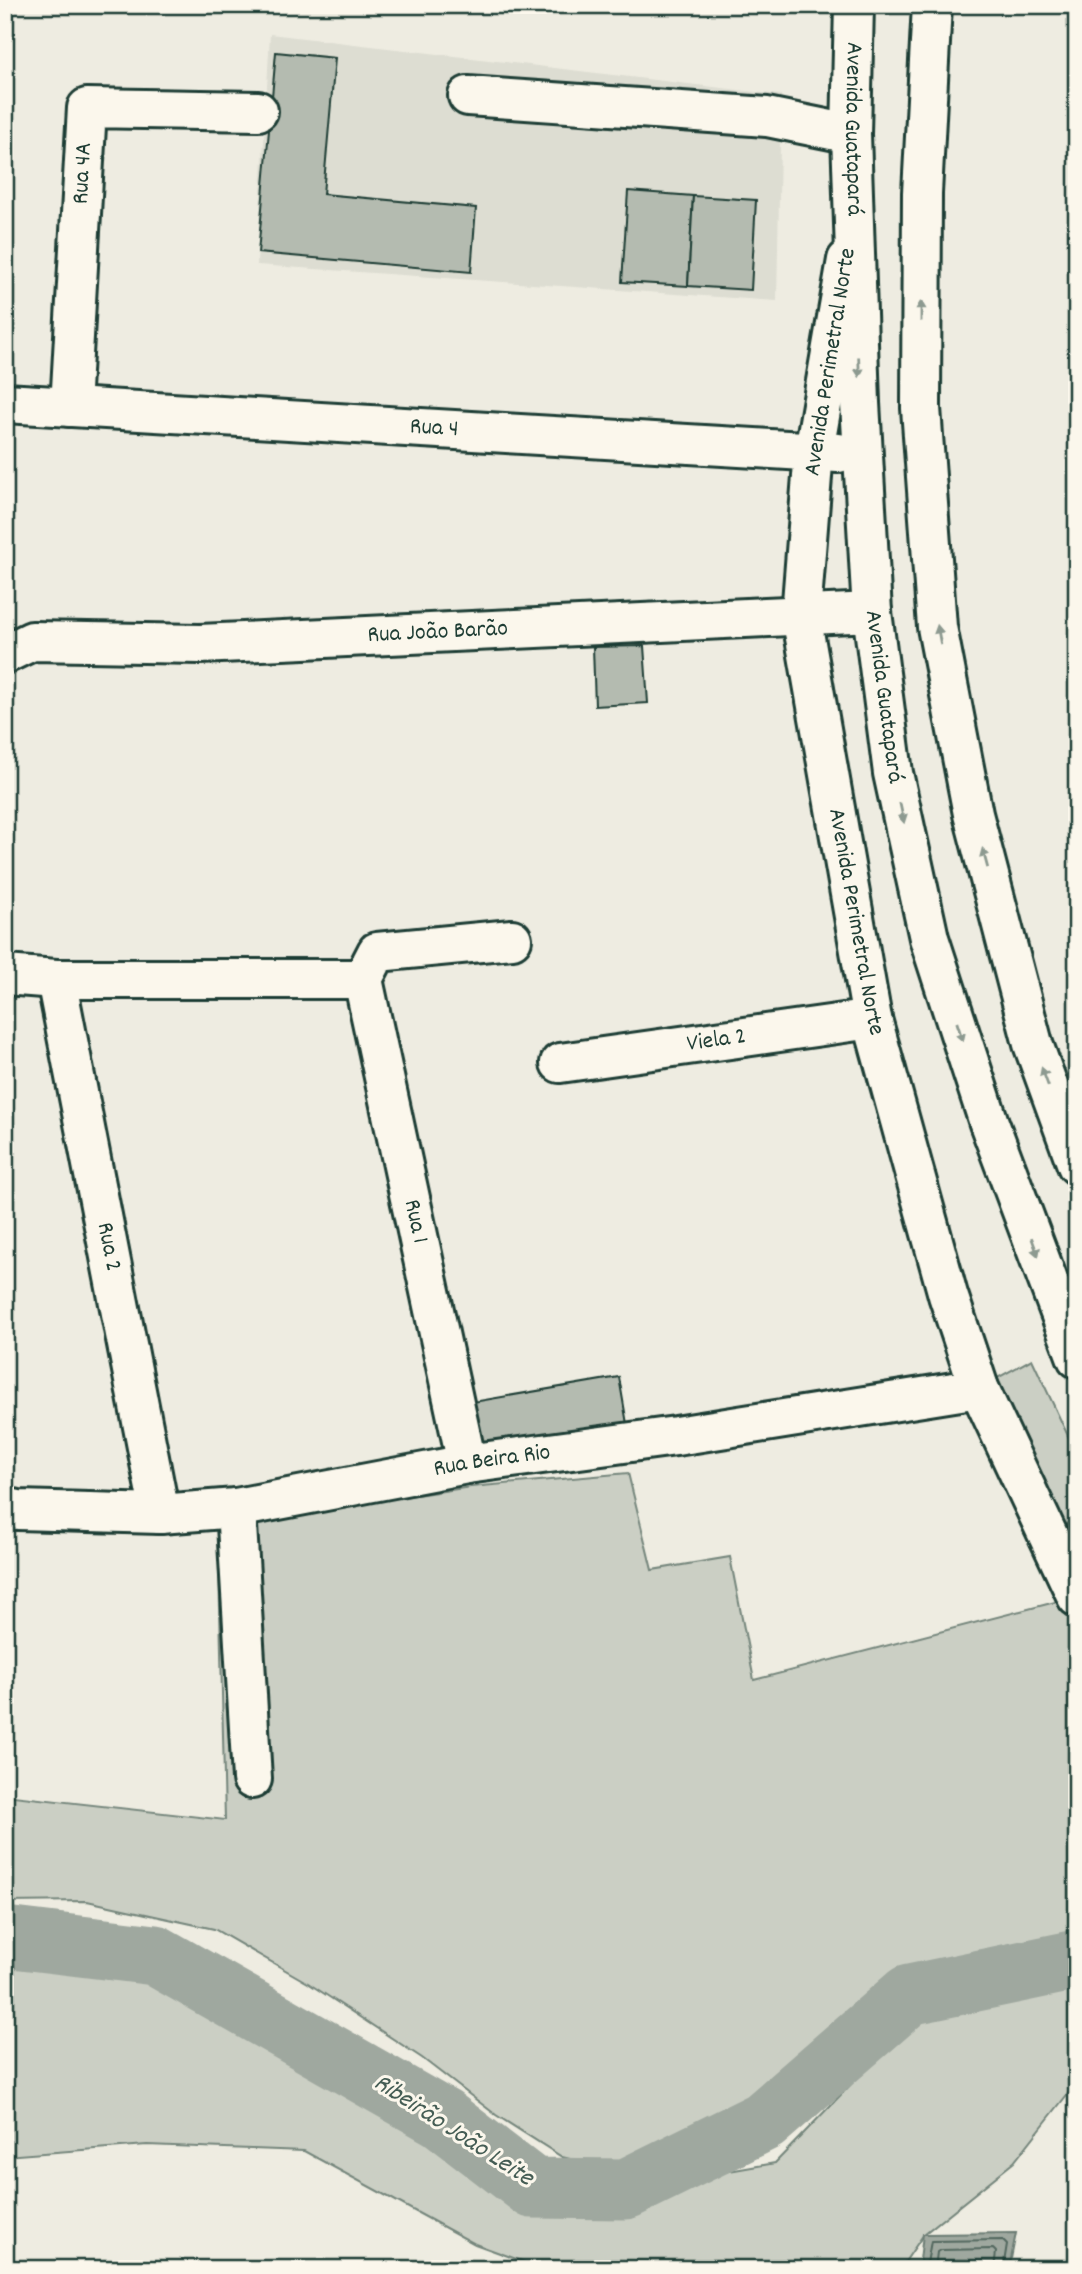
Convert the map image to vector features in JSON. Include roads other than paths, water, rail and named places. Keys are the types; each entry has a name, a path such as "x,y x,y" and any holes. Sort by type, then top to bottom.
{"main road":[{"name":"Avenida Guatapará","path":"854,5 852,134 863,454 872,612 893,773 929,937 989,1123 1077,1358"},
{"path":"932,5 922,194 920,408 937,627 973,814 1033,1044 1077,1165"},
{"path":"468,96 767,117 852,134"},
{"name":"Rua 4A","path":"70,407 87,108 258,111"},
{"name":"Avenida Perimetral Norte","path":"854,216 814,451 801,615 872,1019 948,1295 979,1388 1077,1597"},
{"name":"Rua 4","path":"5,403 863,454"},
{"name":"Rua João Barão","path":"5,654 32,641 200,644 872,612"},
{"path":"5,975 56,979 363,979 377,952 512,939"},
{"name":"Rua 2","path":"56,979 160,1514"},
{"name":"Rua 1","path":"363,979 467,1464"},
{"name":"Viela 2","path":"560,1063 872,1019"},
{"name":"Rua Beira Rio","path":"5,1507 18,1510 160,1514 236,1508 467,1464 676,1436 979,1388"},
{"path":"236,1508 252,1779"}],"water":[{"path":"1016,2233 1009,2269 919,2269 923,2234"}],"waterway":[{"name":"Ribeirão João Leite","path":"5,1937 155,1955 442,2118 533,2188 626,2189 764,2121 909,1995 1077,1960"}]}
